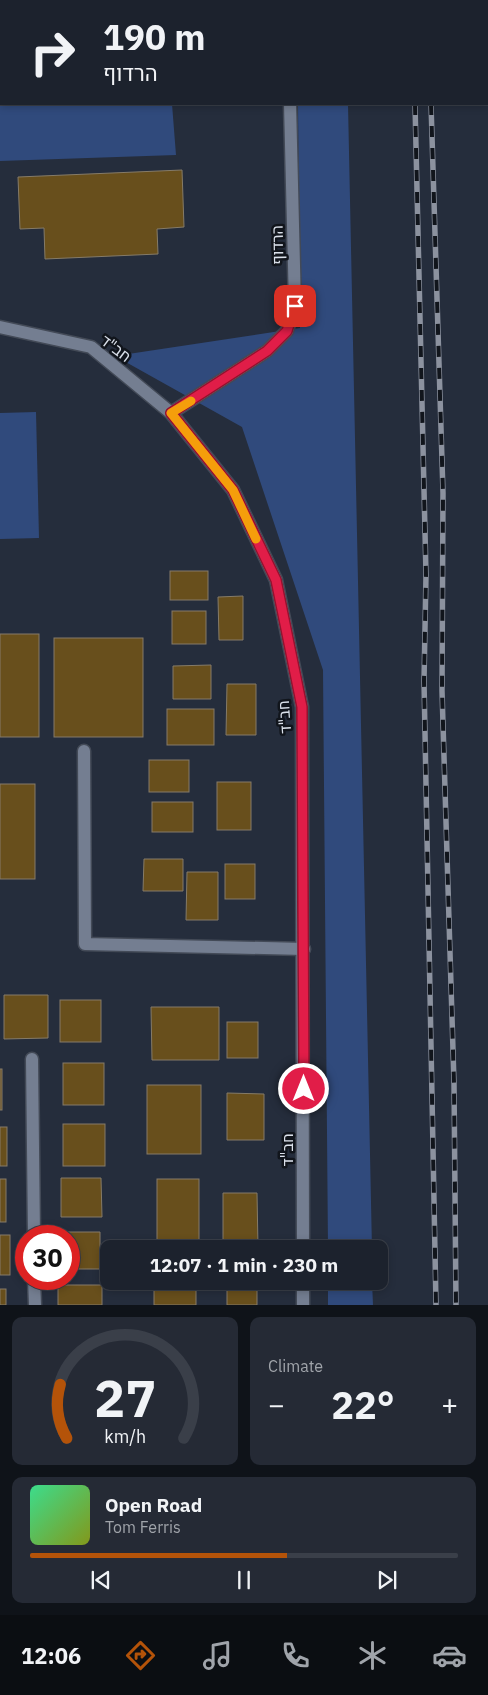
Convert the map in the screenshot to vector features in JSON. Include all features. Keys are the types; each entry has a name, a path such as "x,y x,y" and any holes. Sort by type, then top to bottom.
{"street":[{"name":"הרדוף","path":"171,413 267,351 287,331 295,306 290,105"},
{"name":"חב\"ד","path":"0,327 91,347 171,413 233,490 276,580 302,707 304,949 303,1240"},
{"path":"84,751 85,944 304,949"},
{"path":"32,1059 34,1225"},
{"path":"34,1290 34,1305"},
{"path":"303,1290 303,1305"}],"shaded area":[{"path":"0,105 172,105 176,155 0,161"},
{"path":"298,105 348,105 372,1240 328,1240 323,670 242,427 115,356 300,328"},
{"path":"36,412 39,538 0,539 0,413"},
{"path":"328,1290 372,1290 373,1305 328,1305"}],"building":[{"path":"182,170 184,227 157,229 158,254 45,259 44,228 20,229 18,177"},
{"path":"170,571 208,571 208,600 170,600"},
{"path":"243,596 243,640 219,640 218,597"},
{"path":"172,611 206,611 206,644 172,644"},
{"path":"0,634 39,634 39,737 0,737"},
{"path":"54,638 143,638 143,737 54,737"},
{"path":"211,665 211,699 173,699 173,666"},
{"path":"227,684 256,684 256,735 226,735"},
{"path":"167,709 214,709 214,745 167,745"},
{"path":"149,760 189,760 189,792 149,792"},
{"path":"217,782 251,782 251,830 217,830"},
{"path":"0,784 35,784 35,879 0,879"},
{"path":"152,802 193,802 193,832 152,832"},
{"path":"144,859 183,859 183,891 143,891"},
{"path":"225,864 255,864 255,899 225,899"},
{"path":"187,872 218,872 218,920 186,920"},
{"path":"4,995 48,995 48,1038 4,1039"},
{"path":"60,1000 101,1000 101,1042 60,1042"},
{"path":"151,1007 219,1007 219,1060 152,1060"},
{"path":"227,1022 258,1022 258,1058 227,1058"},
{"path":"63,1063 104,1063 104,1105 63,1105"},
{"path":"0,1069 2,1069 2,1110 0,1110"},
{"path":"147,1085 201,1085 201,1154 147,1154"},
{"path":"227,1093 264,1094 264,1140 227,1140"},
{"path":"63,1124 105,1124 105,1166 63,1166"},
{"path":"0,1127 7,1127 7,1166 0,1166"},
{"path":"61,1178 101,1178 102,1217 61,1217"},
{"path":"0,1179 6,1179 6,1222 0,1222"},
{"path":"157,1179 199,1179 199,1240 157,1240"},
{"path":"223,1193 257,1193 258,1240 223,1240"},
{"path":"80,1232 100,1232 100,1269 80,1269"},
{"path":"0,1235 10,1235 10,1275 0,1275"},
{"path":"80,1285 100,1285 102,1305 58,1305 58,1290 80,1290"},
{"path":"0,1289 6,1289 6,1305 0,1305"},
{"path":"154,1290 196,1290 196,1305 154,1305"},
{"path":"227,1290 257,1290 257,1305 227,1305"}],"railway":[{"path":"415,105 426,575 424,681 436,1305"},
{"path":"431,105 443,493 442,691 454,1083 456,1305"}],"slow traffic":[{"path":"191,401 171,413 233,490 256,539"}],"route":[{"path":"295,306 287,331 267,351 171,413 233,490 276,580 302,707 304,1089"}]}
